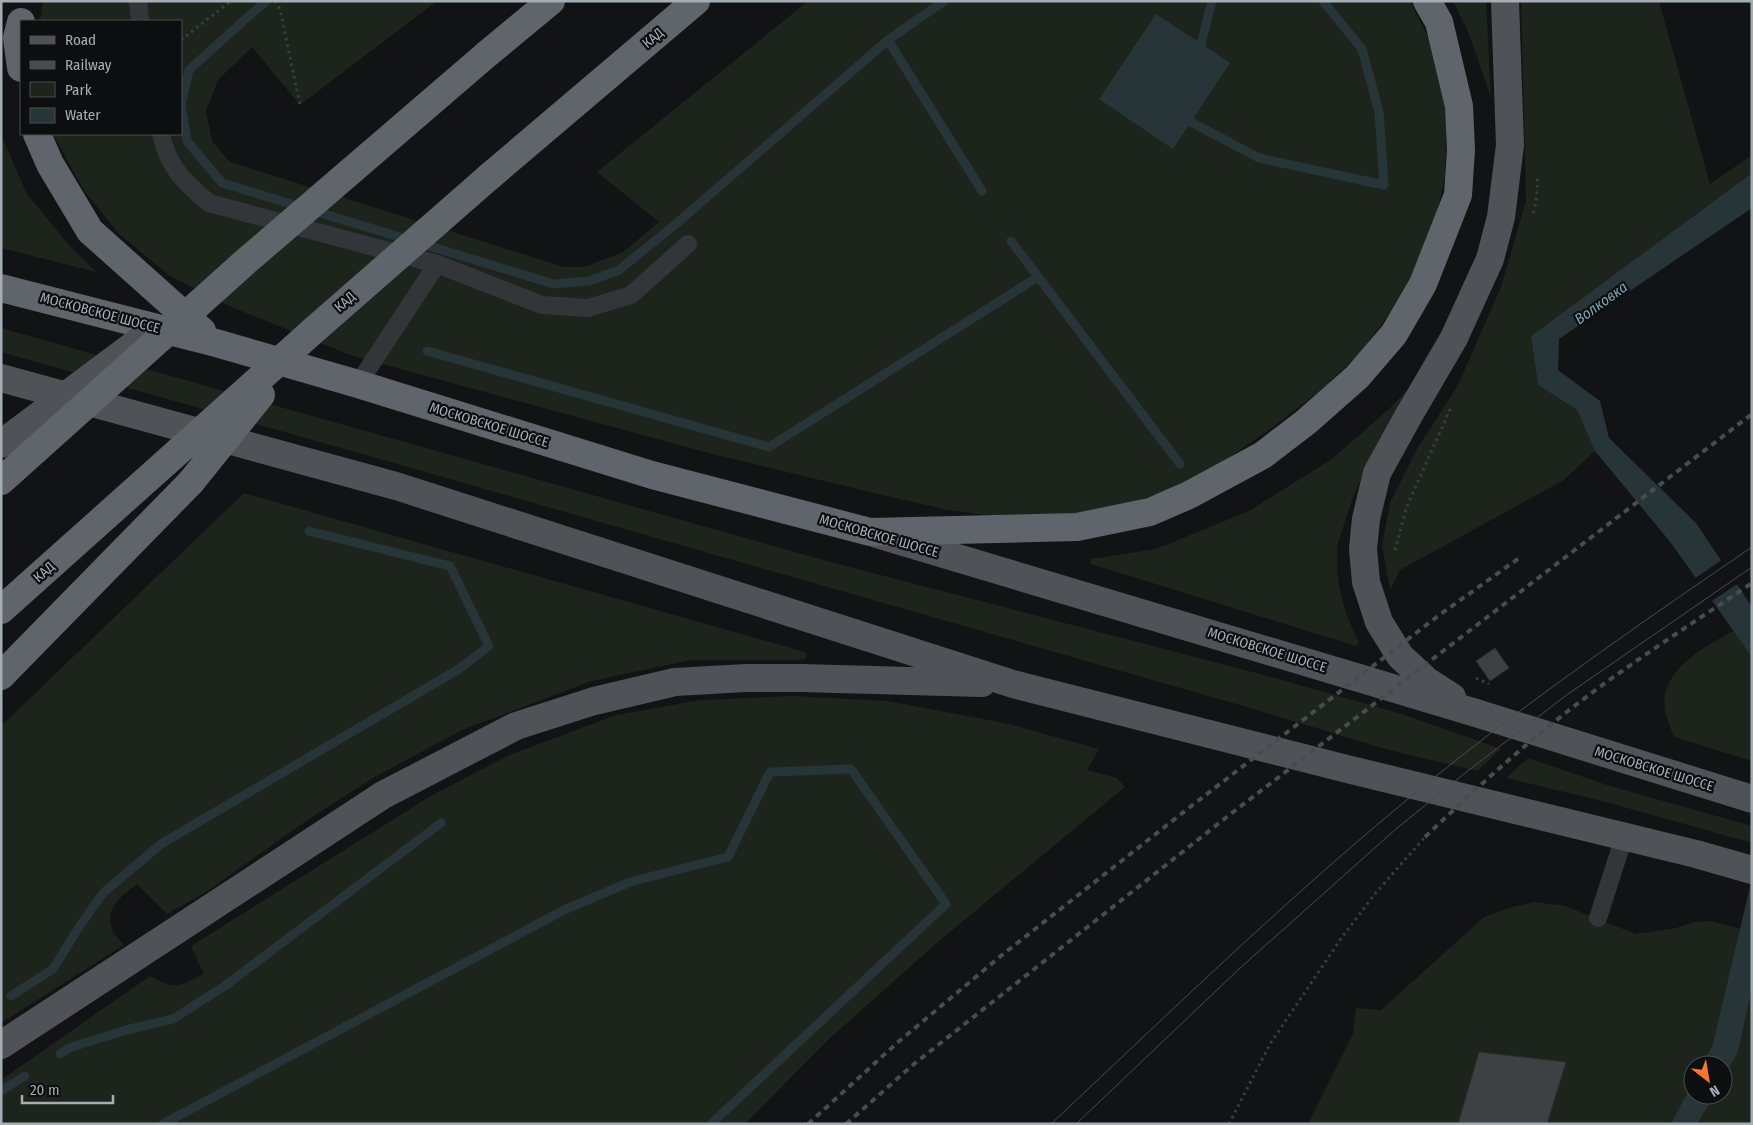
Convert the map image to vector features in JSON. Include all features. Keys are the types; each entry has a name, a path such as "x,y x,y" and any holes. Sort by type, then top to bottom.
{"highway":[{"path":"21,20 26,1"},
{"path":"1,482 244,263 486,54 551,1"},
{"name":"КАД","path":"1,610 314,330 490,176 696,1"},
{"path":"870,532 1077,527 1150,512 1190,495 1263,455 1306,422 1357,377 1394,334 1423,284 1458,195 1461,150 1459,106 1439,22 1427,1"},
{"path":"20,26 17,38 20,60"},
{"path":"37,135 50,164 90,231 216,343"},
{"name":"МОСКОВСКОЕ ШОССЕ","path":"1,288 216,343 358,384 652,475 870,532"},
{"path":"1,676 191,482 314,330"}],"main road":[{"path":"1476,713 1427,681 1400,656 1379,622 1366,582 1363,549 1366,519 1377,473 1454,338 1490,259 1501,217 1510,145 1505,1"},
{"path":"1,444 244,263"},
{"path":"1,378 396,486 1013,684 1347,769 1696,854 1752,870"},
{"name":"МОСКОВСКОЕ ШОССЕ","path":"870,532 1476,713 1752,799"},
{"path":"1,1045 383,795 516,726 594,701 675,682 746,678 802,678 1013,684"}],"lane":[{"path":"138,1 140,20"},
{"path":"162,135 165,150 184,182 210,203 438,264 542,304 588,308 631,295 688,244"},
{"path":"358,384 438,264"},
{"path":"1598,918 1624,837"}],"path":[{"path":"182,39 231,1"},
{"path":"275,1 280,9 300,105"},
{"path":"1229,1124 1270,1044 1340,940 1374,894 1425,837"}],"green space":[{"path":"43,1 437,1 300,105 252,47 218,80 206,111 212,141 230,162 564,267 584,267 623,252 659,222 597,172 808,1 1410,1 1433,47 1447,111 1445,177 1432,237 1400,300 1359,354 1322,389 1269,430 1218,465 1177,487 1125,505 1071,515 1009,518 948,510 708,453 353,356 229,306 170,276 119,234 85,192 54,135 182,135 182,20 40,20"},
{"path":"1453,1 1486,1 1491,98 1469,34"},
{"path":"1521,1 1659,1 1710,184 1752,155 1752,173 1531,336 1538,385 1577,410 1595,451 1564,480 1400,570 1390,590 1382,545 1390,503 1417,449 1458,385 1501,287 1526,201"},
{"path":"1,135 27,194 69,245 96,272 1,248"},
{"path":"1,328 823,560 1260,674 1402,714 1501,749 1477,771 1389,750 1250,708 1,352"},
{"path":"1415,382 1367,467 1351,503 1338,543 1338,581 1344,607 1359,642 1356,646 1091,564 1091,559 1156,549 1249,511 1332,459 1390,408"},
{"path":"244,493 805,652 807,656 805,659 798,660 691,660 592,681 462,730 373,778 306,821 206,892 167,914 137,884 116,903 111,915 110,921 113,931 124,945 1,1023 1,726"},
{"path":"1752,622 1752,761 1674,737 1666,716 1664,700 1669,683 1687,661 1713,642"},
{"path":"794,696 888,701 1009,724 1099,749 1087,770 1117,778 1125,787 939,941 829,1039 745,1124 1,1124 1,1080 150,976 166,984 177,985 204,974 191,946 429,797 507,756 616,715 700,700"},
{"path":"1528,758 1610,786 1752,826 1752,843 1606,802 1506,778"},
{"path":"1535,902 1565,906 1636,934 1676,928 1694,922 1711,921 1752,932 1752,1124 1308,1124 1353,1034 1356,1008 1381,1010 1484,917 1512,907"}],"water":[{"path":"1156,14 1230,63 1173,149 1099,99"},
{"name":"Волковка","path":"1752,173 1752,208 1559,339 1558,370 1600,401 1609,438 1696,523 1752,607 1752,657 1671,543 1595,451 1577,410 1538,385 1531,336"},
{"path":"1752,878 1752,987 1738,1052 1733,1061 1733,1055 1707,1055 1713,1044"},
{"path":"1683,1101 1683,1105 1708,1105 1697,1124 1671,1124"}],"pier":[{"path":"1723,559 1739,583 1710,602 1694,579"}],"building":[{"path":"1495,648 1509,668 1490,681 1476,661"},
{"path":"1479,1052 1566,1062 1547,1124 1458,1124"}],"waterway":[{"path":"182,101 189,70 267,1"},
{"path":"182,111 187,141 222,183 554,284 589,281 619,270 676,224 888,40 944,1"},
{"path":"1196,53 1201,44 1212,1"},
{"path":"1183,116 1259,158 1384,185 1379,112 1362,49 1323,1"},
{"path":"888,40 982,191"},
{"path":"1011,241 1180,464"},
{"path":"427,351 769,447 1038,277"},
{"path":"11,996 53,969 103,893 161,844 459,669 489,646 450,566 309,531"},
{"path":"163,1124 564,910 630,882 728,857 770,772 851,769 946,904 711,1124"},
{"path":"60,1054 69,1048 126,1030 173,1019 226,985 441,823"},
{"path":"1,1091 25,1076"}],"tram line":[{"path":"1051,1124 1249,938 1402,804 1491,733 1565,678 1752,547"},
{"path":"1076,1124 1239,969 1396,829 1568,694 1752,567"}],"railway":[{"path":"846,1124 914,1064 1228,816 1752,414"},
{"path":"808,1124 897,1043 1002,955 1438,616 1522,556"},
{"path":"1425,837 1495,772 1568,711 1636,661 1752,583"}]}
